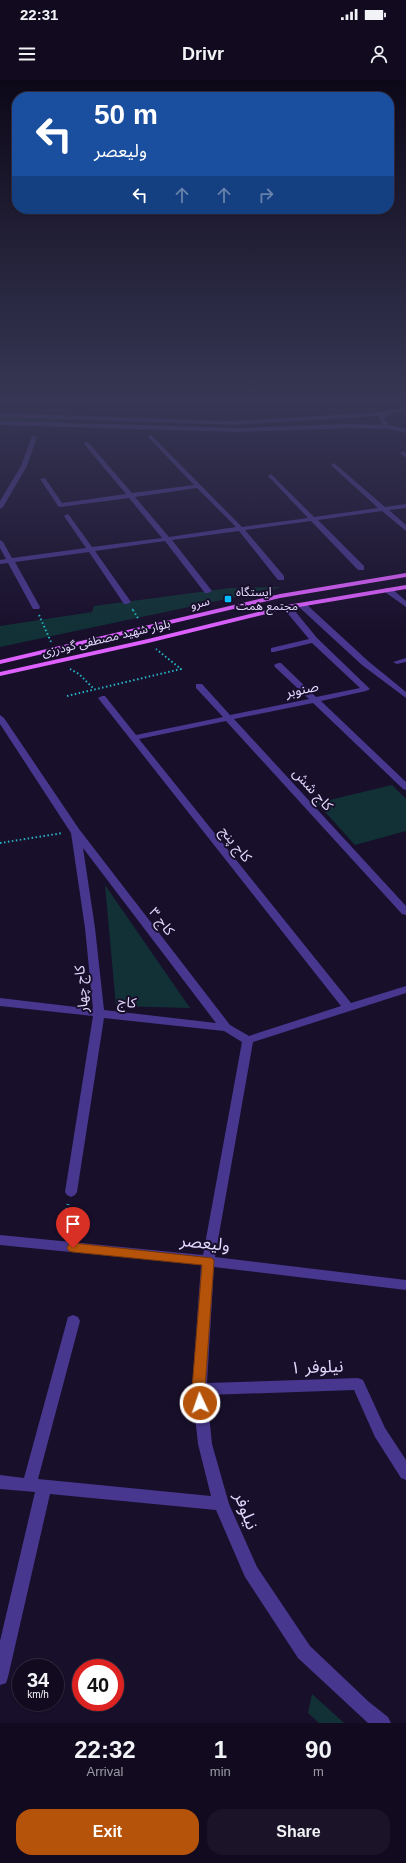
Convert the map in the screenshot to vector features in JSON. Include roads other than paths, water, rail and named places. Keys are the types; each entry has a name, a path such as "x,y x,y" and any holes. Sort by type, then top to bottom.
{"main road":[{"name":"سرو","path":"0,662 280,596 406,574"},
{"name":"بلوار شهید مصطفی گودرزی","path":"0,674 148,641 287,607 406,587"}],"street":[{"path":"0,507 17,479"},
{"path":"43,479 60,505 130,494 199,486"},
{"path":"117,479 208,591"},
{"path":"192,479 240,529 280,578"},
{"path":"274,479 361,568"},
{"path":"350,479 406,529"},
{"path":"0,562 406,506"},
{"path":"67,516 127,602"},
{"path":"0,542 36,607"},
{"path":"388,590 406,605"},
{"path":"302,605 364,663 406,696"},
{"name":"صنوبر","path":"134,738 366,689 314,640 287,607"},
{"path":"274,650 314,640"},
{"path":"397,662 406,660"},
{"path":"278,665 406,787"},
{"name":"کاج شش","path":"199,686 230,718 406,912"},
{"name":"کاج پنج","path":"102,698 348,1008"},
{"name":"کاج ۳","path":"0,718 75,832 226,1028"},
{"name":"کاج چهار","path":"71,1192 99,1014 90,928 75,832"},
{"path":"208,1261 248,1040 406,989"},
{"name":"کاج","path":"0,1002 226,1028 248,1040"},
{"name":"ولیعصر","path":"0,1240 208,1261 406,1286"},
{"name":"نیلوفر","path":"208,1261 199,1389 205,1444 221,1504 251,1572 304,1652 363,1708 382,1723"},
{"path":"0,1677 37,1486 73,1321"},
{"name":"نیلوفر ۱","path":"199,1389 358,1384 380,1432 406,1473"},
{"path":"0,1482 221,1504"}],"place":[{"name":"ایستگاه مجتمع همت","path":"228,599"}]}
